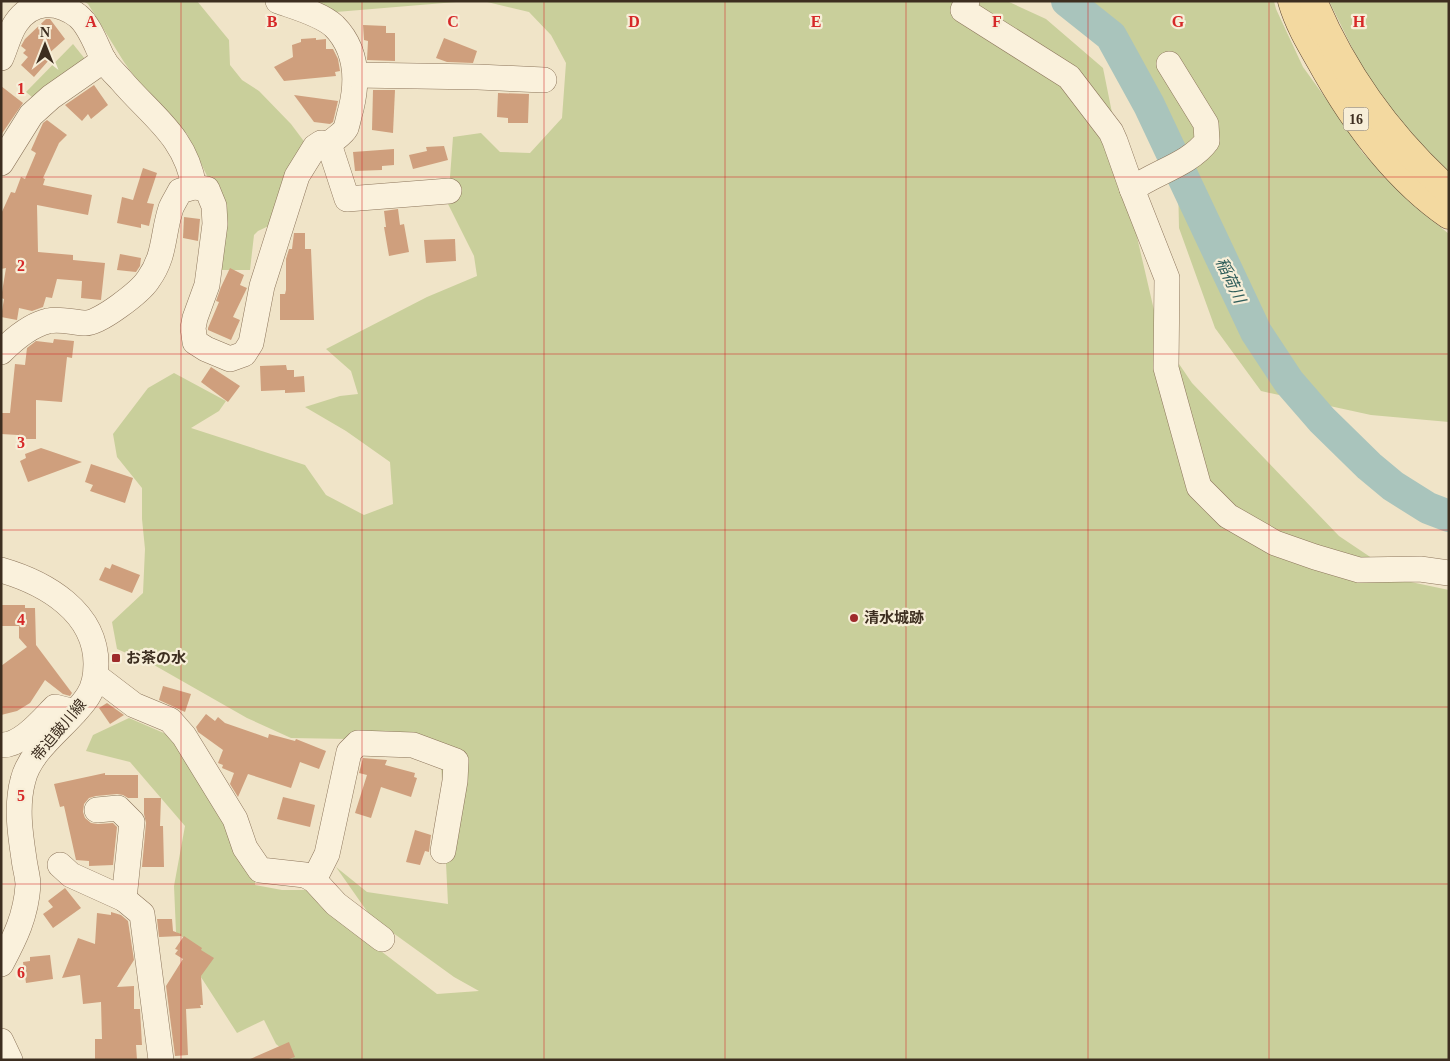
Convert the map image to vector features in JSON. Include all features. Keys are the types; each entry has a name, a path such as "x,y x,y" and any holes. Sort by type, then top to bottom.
{"main road":[{"name":"16","path":"1292,1 1302,29 1331,81 1357,121 1391,163 1434,205 1449,216"},
{"name":"16","path":"1313,1 1353,80 1372,107 1399,141 1449,190"}],"street":[{"path":"1,352 33,327 50,320 89,324 126,303 147,282 159,263 171,208 180,191 194,187 207,189 214,206 215,224 207,285 193,328 195,342 230,359 244,354 251,343 262,286 297,176 315,147 320,143 329,144 345,129 353,99 356,75 353,58 346,41 334,25 309,11 278,1"},
{"path":"967,1 962,10 1068,77 1111,132 1138,185 1143,220 1167,278 1166,368 1199,487 1228,516 1275,542 1315,557 1359,570 1420,569 1449,573"},
{"path":"1,58 16,23 31,8 47,2 62,6 79,16 94,38 104,60 128,90 166,127 179,144 192,172 194,187"},
{"path":"1,163 31,115 51,97 104,60"},
{"path":"1138,185 1199,152 1207,141 1206,124 1169,64"},
{"path":"356,75 544,80"},
{"path":"329,144 347,199 449,191"},
{"name":"帯迫皷川線","path":"1,570 21,576 67,602 81,617 94,640 96,652 96,676 88,696 33,759 23,778 19,802 20,830 28,884 23,920 1,964"},
{"path":"96,676 134,705 170,720 184,736 235,819 245,848 260,870 304,875 314,880 336,904 382,940"},
{"path":"1,745 9,746 30,732 55,707 76,712"},
{"path":"314,880 327,854 349,752 358,743 413,745 456,761 456,781 443,851"},
{"path":"97,810 118,808 132,822 124,898"},
{"path":"60,865 71,874 124,898 142,914 161,1060"},
{"path":"1,1042 10,1060"}],"green space":[{"path":"83,1 197,1 229,40 230,65 242,80 259,91 291,124 306,144 275,223 254,235 250,270 219,270 208,178 187,134 139,83 88,4"},
{"path":"281,1 468,1 336,12"},
{"path":"483,1 1007,1 1046,19 1103,68 1137,237 1160,336 1192,383 1339,536 1406,581 1449,590 1449,1060 295,1060 276,1044 264,1020 237,1033 199,974 212,960 176,932 174,886 185,826 130,762 86,751 93,735 129,718 173,737 259,851 255,885 282,890 314,890 330,912 437,994 479,991 454,977 371,917 336,867 367,892 448,904 441,761 372,754 348,739 291,738 247,718 154,665 117,649 112,622 143,593 145,549 142,519 142,488 117,457 113,434 148,388 174,373 226,401 219,411 191,428 305,465 326,495 364,515 393,504 390,462 346,431 305,407 340,396 358,394 351,371 326,349 427,297 477,276 474,256 448,204 453,137 481,133 500,152 530,153 562,118 566,63 551,35 529,12"},
{"path":"1079,1 1274,1 1303,67 1350,132 1362,152 1411,203 1449,234 1449,422 1371,415 1261,391 1215,328 1179,228 1177,133 1145,66 1087,5"},
{"path":"1329,1 1449,1 1449,178 1437,168 1368,80"},
{"path":"73,44 89,64 38,102 26,92"}],"building":[{"path":"46,19 50,19 65,39 45,57 49,60 34,77 21,65 28,57 23,53 26,50 21,46 25,39"},
{"path":"363,25 386,26 386,33 395,33 395,61 367,60 368,41 364,40"},
{"path":"316,38 316,40 326,39 326,49 333,49 338,59 340,71 335,72 336,76 284,81 274,67 293,57 292,45 301,42 301,39"},
{"path":"444,38 477,51 473,63 447,62 436,58"},
{"path":"94,85 108,105 91,119 88,114 82,121 65,105"},
{"path":"1,86 23,103 1,135"},
{"path":"373,90 395,90 393,133 372,130"},
{"path":"498,93 529,94 528,123 508,123 508,118 497,117"},
{"path":"294,95 338,101 333,122 330,124 314,122"},
{"path":"47,120 67,135 59,143 43,178 45,179 43,185 92,195 88,215 37,205 38,252 73,255 73,260 105,263 101,300 81,298 82,281 57,279 52,298 46,297 43,307 32,311 19,308 17,320 1,317 4,299 1,298 6,268 1,269 1,214 11,192 15,193 21,177 25,179 36,153 31,150 43,123"},
{"path":"444,146 448,160 413,169 409,155 427,151 426,147"},
{"path":"394,149 394,165 382,166 382,170 355,171 353,152"},
{"path":"143,168 157,173 147,203 154,204 149,226 141,224 141,228 117,223 122,197 133,200"},
{"path":"398,209 400,225 404,224 409,252 389,256 384,227 386,227 384,211"},
{"path":"184,217 200,219 198,241 183,238"},
{"path":"294,233 305,233 305,249 311,249 314,320 280,320 280,294 285,294 286,290 286,259 289,249 292,249"},
{"path":"455,239 456,261 426,263 424,240"},
{"path":"120,254 141,258 140,266 136,272 117,270"},
{"path":"230,268 244,275 240,285 247,288 233,317 240,320 231,340 208,330 219,302 216,301"},
{"path":"54,339 74,341 72,358 67,357 62,402 36,400 36,439 19,439 18,435 1,434 1,413 10,413 15,364 25,365 27,348 36,341 53,343"},
{"path":"286,365 287,370 294,370 294,377 304,376 305,392 285,393 285,390 261,391 260,366"},
{"path":"211,367 240,386 228,402 201,382"},
{"path":"41,448 82,462 28,482 20,461 26,458 25,454"},
{"path":"91,464 133,478 125,503 90,491 93,485 85,482"},
{"path":"112,564 140,575 132,593 99,580 105,567 110,569"},
{"path":"1,605 25,605 25,608 35,608 36,645 72,693 70,696 63,694 45,680 30,703 17,711 1,715 1,666 27,647 19,638 19,626 1,626"},
{"path":"163,686 191,694 185,712 159,700"},
{"path":"107,703 124,715 110,724 99,708"},
{"path":"206,714 215,721 218,717 225,723 268,738 269,734 295,741 296,739 326,751 319,769 300,762 291,788 248,774 238,797 230,784 234,773 222,768 223,765 218,763 223,750 198,732 196,727"},
{"path":"363,758 387,760 385,765 415,773 414,777 417,778 411,797 381,787 371,818 355,813 367,775 359,773"},
{"path":"105,773 105,775 138,775 138,798 128,798 117,794 96,796 89,798 84,804 83,812 85,818 91,823 113,823 117,827 113,865 89,866 89,861 76,860 64,806 60,807 54,784"},
{"path":"283,797 315,805 310,827 277,819"},
{"path":"144,798 161,798 160,826 163,826 164,867 142,867 146,823"},
{"path":"415,830 431,835 429,852 425,851 420,865 406,862"},
{"path":"65,888 81,908 53,928 43,914 53,907 48,901"},
{"path":"111,912 121,915 128,921 134,960 117,987 134,986 134,1009 140,1009 142,1045 136,1045 137,1060 95,1060 95,1039 102,1039 101,1002 83,1004 80,975 62,978 78,938 95,944 97,913 111,915"},
{"path":"157,919 172,919 173,931 181,934 181,936 159,937"},
{"path":"184,936 214,958 201,976 203,1005 200,1005 201,1008 186,1009 188,1055 175,1056 166,986 183,959 175,954 178,950 175,949"},
{"path":"50,955 53,979 26,983 23,962 30,961 30,957"},
{"path":"289,1042 295,1057 286,1060 248,1060"}],"waterway":[{"name":"稲荷川","path":"1067,1 1111,36 1149,105 1256,332 1289,382 1322,420 1369,466 1393,486 1428,508 1449,516"}],"place":[{"name":"清水城跡","path":"854,618"},
{"name":"お茶の水","path":"116,658"}]}
